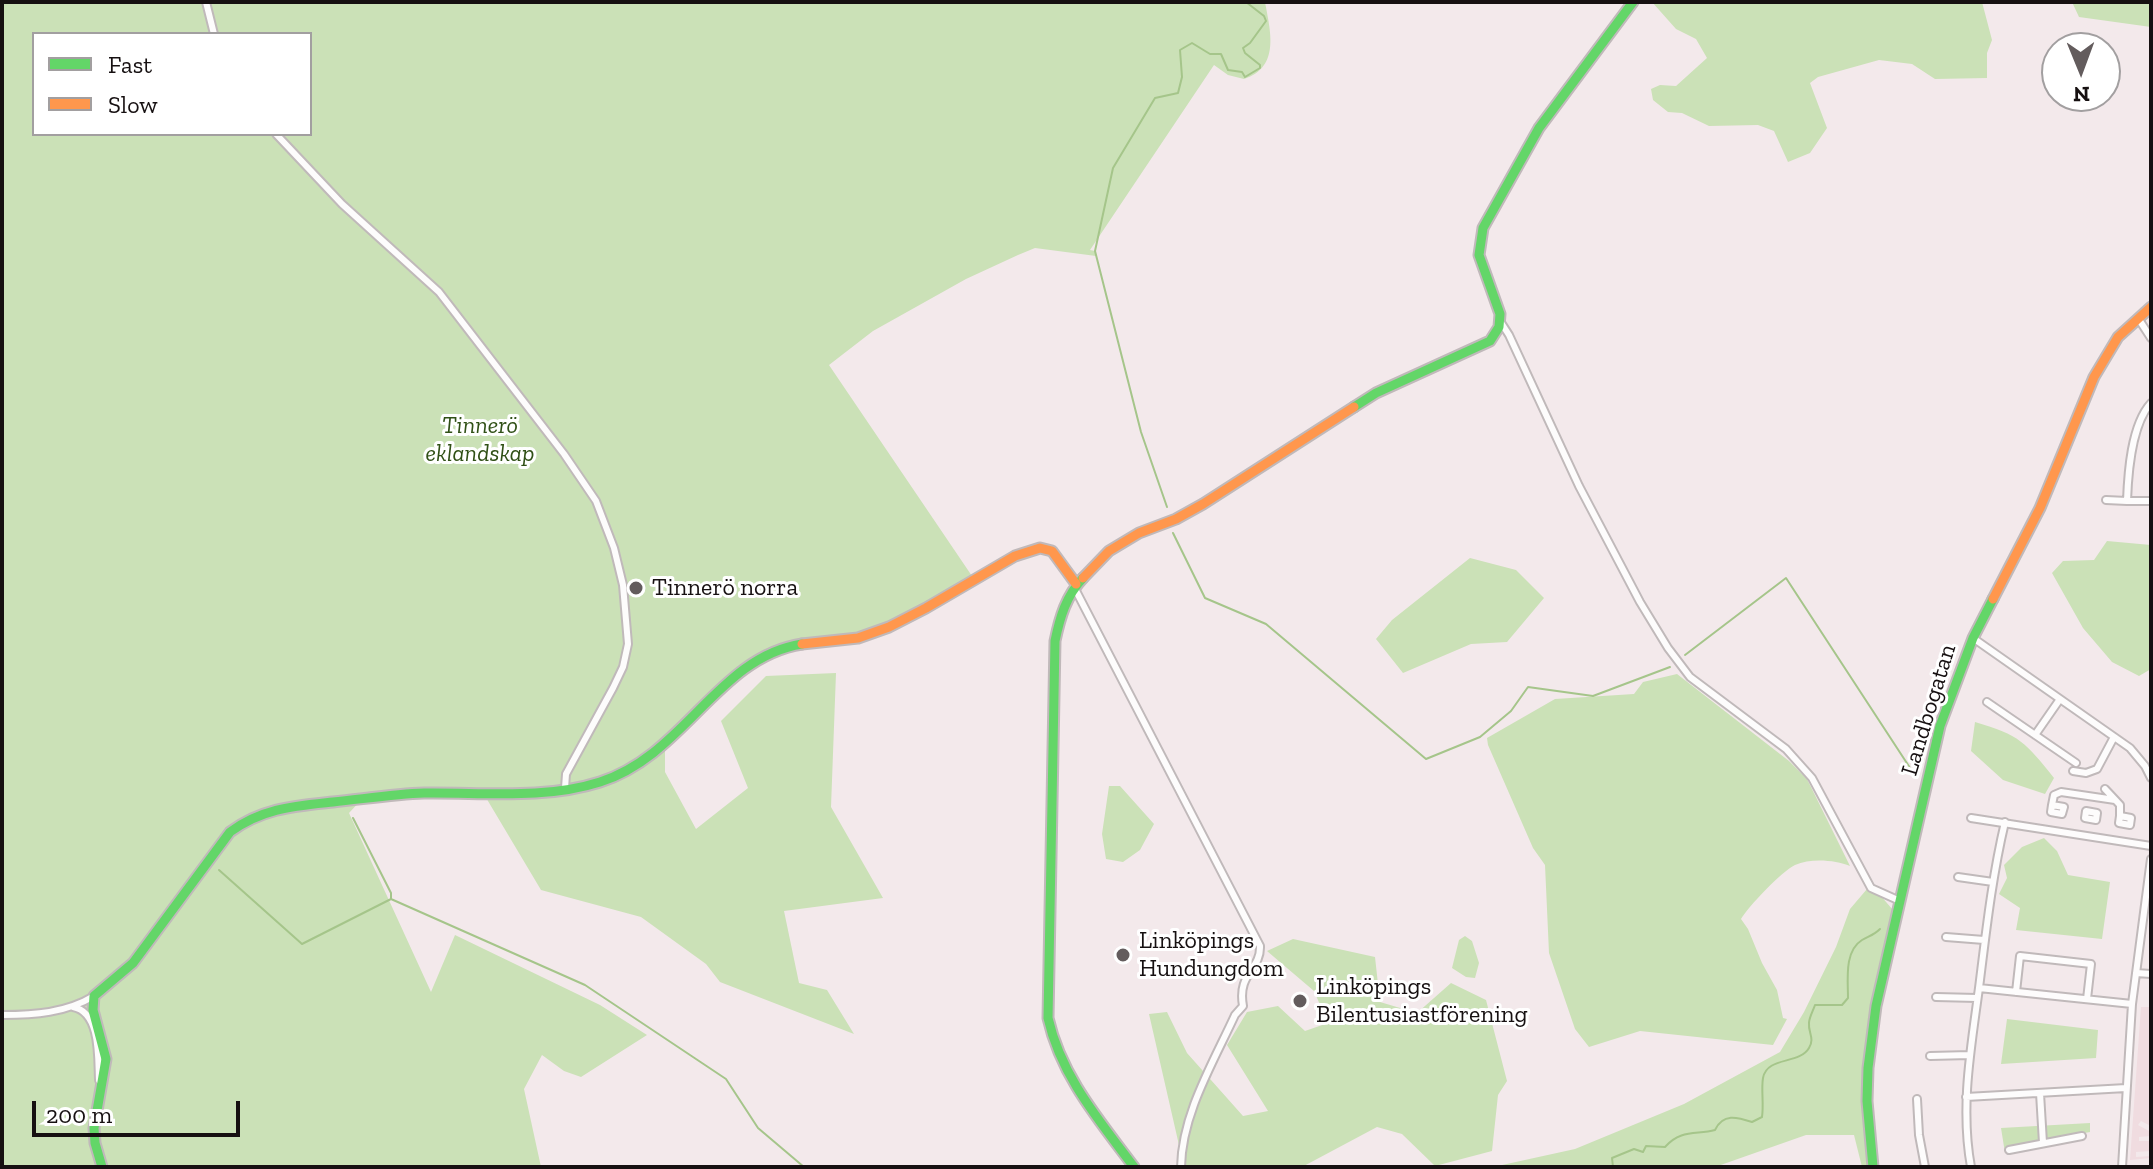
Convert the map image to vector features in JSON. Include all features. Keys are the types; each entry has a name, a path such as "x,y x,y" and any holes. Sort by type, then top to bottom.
{"street":[{"path":"206,2 214,32"},
{"path":"1134,1167 1061,1062 1048,1018 1055,641 1060,615 1075,586 1096,562 1125,541 1203,504 1376,393 1490,341 1500,321 1479,255 1483,228 1539,128 1633,2"},
{"path":"278,136 342,204 439,292 547,431 596,501 614,548 623,585 628,644 623,667 566,774 565,788"},
{"name":"Landbogatan","path":"1873,1167 1867,1101 1876,1006 1940,726 1973,638 2040,508 2099,367 2118,337 2151,307"},
{"path":"2138,318 2151,338"},
{"path":"1500,321 1579,486 1668,648 1690,677 1786,749 1812,778 1871,888 1900,901"},
{"path":"2127,501 2131,454 2145,410 2151,403"},
{"path":"2106,500 2151,501"},
{"path":"2,1015 37,1014 73,1007 94,996 133,963 230,832 257,813 418,793 531,791 599,782 646,762 680,734 739,675 775,650 799,642 859,637 884,629 1015,556 1033,549 1052,551 1075,586 1260,946 1260,955 1243,984 1243,1006 1235,1015 1189,1120 1182,1145 1181,1167"},
{"path":"1973,638 2114,737 2138,757 2151,778"},
{"path":"2035,735 2060,699"},
{"path":"1987,702 2076,763"},
{"path":"2073,771 2086,773 2097,769 2114,737"},
{"path":"2105,789 2120,805 2120,816"},
{"path":"2052,805 2054,795 2058,793 2115,800"},
{"path":"2086,811 2088,796"},
{"path":"1971,818 2151,846"},
{"path":"1971,1167 1966,1097 1970,1055 1984,940 2005,822"},
{"path":"2122,1167 2132,1004 2151,859"},
{"path":"1958,877 1993,882"},
{"path":"2142,923 2151,925"},
{"path":"1946,937 1984,940"},
{"path":"2016,992 2020,956 2091,964 2087,999"},
{"path":"2136,973 2151,974"},
{"path":"1979,988 2132,1004"},
{"path":"94,996 93,1010 106,1059 94,1128 102,1167"},
{"path":"1936,997 1977,998"},
{"path":"73,1007 84,1010 95,1035 100,1092"},
{"path":"1930,1056 1970,1055"},
{"path":"1966,1097 2126,1088"},
{"path":"2040,1093 2043,1143"},
{"path":"1917,1099 1925,1167"},
{"path":"2009,1150 2082,1136"}],"shaded area":[{"path":"2141,1007 2151,1007 2151,1126 2141,1121 2138,1125 2151,1132 2151,1136 2139,1137 2139,1141 2151,1141 2151,1151 2136,1152 2136,1157 2151,1158 2130,1160"}],"green space":[{"name":"Tinnerö eklandskap","path":"2,2 1265,2 1270,46 1264,66 1244,79 1228,75 1214,65 1090,250 1095,251 1096,256 1035,248 966,279 873,331 829,365 974,579 876,632 789,644 738,676 665,747 665,772 696,829 748,788 721,721 766,676 836,673 831,807 883,898 784,911 799,983 827,990 854,1034 720,982 706,964 641,917 541,890 485,796 363,798 349,813 431,992 455,935 600,1005 647,1035 581,1077 564,1071 542,1055 524,1089 541,1167 2,1167"},
{"path":"1652,2 1982,2 1992,40 1987,53 1987,78 1935,79 1912,64 1879,60 1818,77 1810,83 1827,128 1810,153 1788,162 1774,131 1758,125 1709,126 1682,113 1668,112 1653,100 1651,89 1660,85 1676,86 1707,58 1696,39 1676,29"},
{"path":"2072,2 2151,2 2151,27 2079,17"},
{"path":"2107,541 2151,545 2151,669 2139,676 2112,662 2083,628 2052,573 2063,561 2094,560"},
{"path":"1470,558 1516,570 1544,598 1507,642 1471,644 1403,673 1376,639 1392,620"},
{"path":"1677,674 1789,761 1807,779 1850,866 1823,861 1795,865 1766,890 1741,919 1777,990 1783,1018 1787,1019 1773,1045 1640,1031 1589,1047 1575,1029 1549,953 1545,865 1533,848 1487,738 1555,699 1634,694 1643,682"},
{"path":"1975,722 2002,731 2028,748 2054,778 2045,794 2003,780 1971,751"},
{"path":"1109,786 1120,786 1154,824 1140,850 1123,862 1106,859 1102,834"},
{"path":"2044,838 2057,851 2068,875 2110,882 2102,939 2016,930 2020,908 1999,894 2007,878 2004,865 2022,847"},
{"path":"1867,889 1880,895 1893,910 1875,994 1869,1167 1862,1167 1854,1135 1806,1135 1715,1167 1493,1167 1575,1149 1684,1104 1780,1052 1836,947 1850,909"},
{"path":"1465,936 1472,941 1479,963 1475,978 1466,977 1452,968 1459,940"},
{"path":"1293,939 1375,957 1380,1002 1417,1013 1451,983 1486,1000 1507,1081 1498,1095 1492,1151 1435,1166 1402,1134 1377,1127 1302,1167 1184,1167 1149,1014 1167,1012 1187,1053 1243,1116 1268,1111 1227,1045 1247,1012 1278,1006 1305,1031 1328,1023 1314,991 1267,951"},
{"path":"2007,1019 2098,1030 2096,1058 2001,1064"},
{"path":"2090,1123 2090,1132 2007,1148 2005,1153 2001,1128"}],"waterway":[{"path":"1167,507 1141,432 1095,251 1113,168 1155,98 1178,93 1182,77 1180,50 1192,43 1210,54 1221,54 1228,70 1242,72 1245,77 1260,68 1243,48 1266,21 1246,2"},
{"path":"1173,533 1205,598 1266,624 1426,759 1480,737 1511,711 1528,687 1593,696 1670,667"},
{"path":"1685,655 1786,578 1914,774"},
{"path":"353,818 391,893 391,899"},
{"path":"219,870 302,944 391,899 585,985 726,1079 758,1128 804,1167"},
{"path":"1613,1167 1612,1158 1634,1149 1643,1152 1646,1146 1665,1147 1677,1137 1715,1130 1726,1119 1752,1122 1762,1117 1762,1083 1766,1071 1770,1066 1798,1057 1809,1048 1809,1021 1815,1005 1842,1005 1848,998 1848,966 1852,951 1862,940 1880,929"}],"traffic: fast":[{"path":"1354,407 1376,393 1490,341 1499,327 1500,314 1479,255 1483,228 1539,128 1633,2"},
{"path":"1083,578 1064,607 1055,641 1048,1018 1072,1078 1134,1167"},
{"path":"1873,1167 1867,1101 1876,1006 1940,726 1973,638 1993,599"},
{"path":"102,1167 94,1128 106,1059 93,1010 94,996 133,963 230,832 267,813 305,805 413,794 535,793 579,788 600,782 630,769 656,751 747,667 773,653 802,644"}],"traffic: slow":[{"path":"1993,599 2040,508 2094,377 2118,337 2151,307"},
{"path":"1083,578 1109,551 1139,533 1176,519 1203,504 1354,407"},
{"path":"802,644 858,638 889,627 1015,556 1040,548 1052,551 1076,584"}],"place":[{"name":"Tinnerö norra","path":"636,588"},
{"name":"Linköpings Hundungdom","path":"1123,955"},
{"name":"Linköpings Bilentusiastförening","path":"1300,1001"}]}
